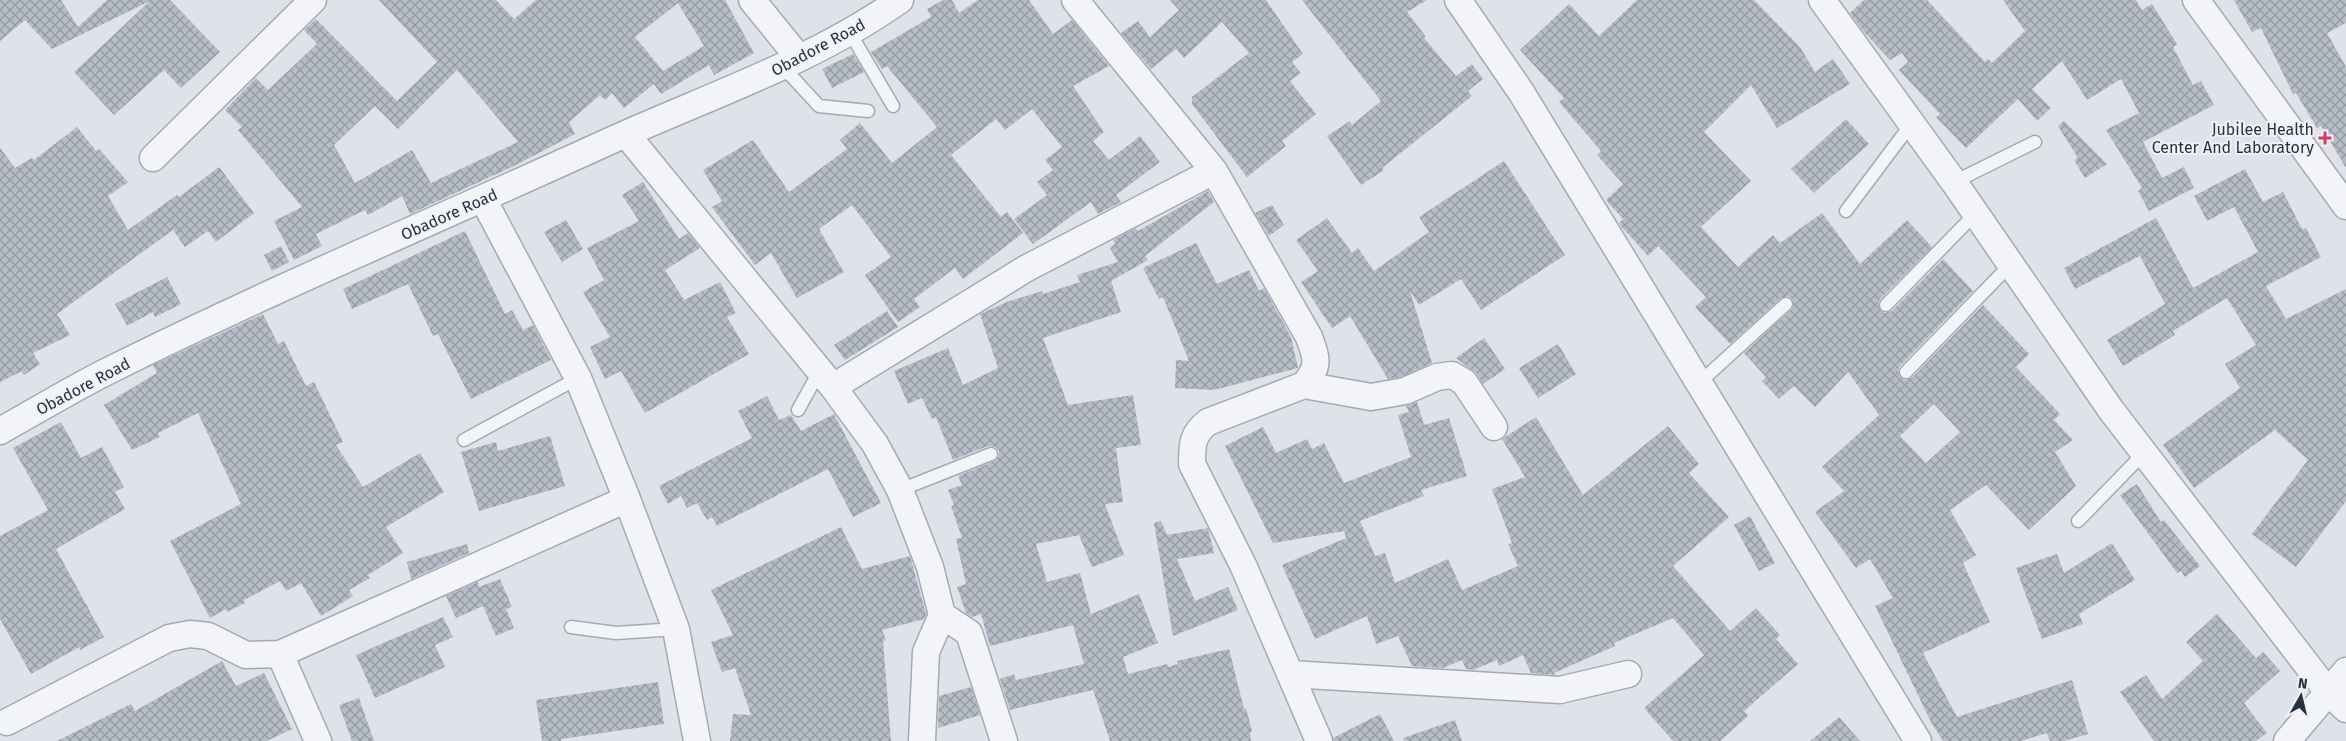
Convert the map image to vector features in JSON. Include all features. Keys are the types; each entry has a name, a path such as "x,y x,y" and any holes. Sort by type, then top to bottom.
{"street":[{"path":"153,158 313,0"},
{"path":"752,0 791,63"},
{"name":"Obadore Road","path":"0,431 112,368 483,198 791,63 900,0"},
{"path":"1075,0 1214,171 1309,337 1316,356 1315,372 1304,385 1208,422 1198,430 1192,446 1192,464 1243,565 1318,741"},
{"path":"1458,0 1521,92 1918,741"},
{"path":"1822,0 1954,182 2112,410 2337,700"},
{"path":"2196,0 2346,206"},
{"path":"626,134 826,379 876,444 900,490 930,567 942,615 926,652 922,741"},
{"path":"826,379 1027,268 1214,171"},
{"path":"483,198 578,378 628,500 676,629 697,741"},
{"path":"1304,385 1371,397 1405,391 1437,377 1452,375 1464,382 1494,427"},
{"path":"8,722 169,638 190,634 208,636 246,655 280,654 628,500"},
{"path":"942,615 969,632 1004,741"},
{"path":"280,654 318,741"},
{"path":"2287,741 2337,700 2346,671"},
{"path":"1290,674 1560,690 1628,674"}],"lane":[{"path":"849,31 893,106"},
{"path":"791,63 819,106 868,112"},
{"path":"1846,211 1912,123"},
{"path":"1954,182 2035,142"},
{"path":"1886,305 1976,214"},
{"path":"1906,372 2010,264"},
{"path":"1699,383 1786,304"},
{"path":"464,440 578,378"},
{"path":"798,410 826,379"},
{"path":"2078,521 2144,453"},
{"path":"900,490 991,454"},
{"path":"571,627 616,633 676,629"}],"building":[{"path":"0,0 61,0 78,27 107,0 170,0 220,52 181,88 164,70 114,115 74,72 150,1 52,49 25,20 0,41"},
{"path":"379,0 496,0 514,19 536,0 725,0 754,53 714,75 709,65 661,94 654,84 624,108 612,93 605,100 600,95 569,122 575,134 516,165 410,214 402,196 368,215 365,210 316,234 322,246 294,260 274,221 302,207 238,130 242,127 225,110 256,78 268,90 317,44 304,30 316,19 397,101 437,62","holes":["678,3 704,46 663,71 635,37","457,70 518,142 431,183 412,150 355,183 334,145 375,106 398,129"]},
{"path":"943,0 952,0 959,13 978,0 1029,0 1053,34 1072,20 1109,66 1073,86 1104,132 1093,141 1109,160 1140,136 1160,162 1116,195 1121,202 1098,214 1091,202 1033,244 1014,219 1047,195 1037,182 1053,170 1045,160 1062,147 1032,109 1005,130 996,119 951,155 1001,217 1007,212 1023,233 963,279 955,268 914,299 920,307 898,322 865,275 891,257 852,205 819,229 844,272 797,298 771,253 755,265 712,207 722,201 703,170 753,140 789,192 847,149 840,140 860,123 892,163 937,127 887,66 882,69 871,52 931,17 927,9"},
{"path":"1170,0 1266,0 1303,54 1292,62 1301,73 1290,81 1316,114 1282,141 1286,146 1247,177 1192,104 1192,97 1249,53 1222,22 1184,58 1176,49 1151,69 1121,33 1138,21 1150,37 1179,10"},
{"path":"1302,0 1427,0 1407,12 1426,37 1424,38 1456,76 1472,64 1483,79 1468,91 1472,96 1382,168 1384,170 1361,185 1327,136 1350,121 1352,125 1381,101"},
{"path":"1637,0 1754,0 1800,47 1815,72 1833,59 1850,84 1777,128 1751,85 1704,132 1751,181 1701,227 1738,267 1773,235 1780,243 1822,213 1860,264 1907,220 1932,247 1880,299 1878,303 1880,310 1884,313 1892,311 1943,259 1973,291 1900,366 1898,370 1900,377 1904,380 1912,378 1983,305 2029,354 2016,367 2060,414 2054,420 2073,440 2055,452 2076,486 2029,530 1986,485 1950,510 1976,555 1963,563 1990,622 1923,653 1957,717 2072,680 2088,734 2064,741 2050,741 2047,733 2021,741 1943,741 1931,722 1875,606 1893,598 1870,559 1856,568 1815,512 1844,491 1822,467 1879,415 1848,372 1815,407 1794,386 1779,399 1762,381 1766,377 1744,353 1791,310 1794,306 1792,299 1788,296 1781,298 1730,344 1695,307 1706,297 1658,246 1648,256 1621,226 1619,223 1623,219 1606,200 1623,184 1597,155 1601,151 1559,102 1564,98 1520,50 1569,4 1599,36","holes":["1934,404 1960,432 1926,463 1900,436"]},
{"path":"1864,0 1927,0 1985,62 1988,59 1992,63 2025,31 2003,0 2136,0 2142,10 2152,4 2177,44 2173,47 2193,85 2201,81 2214,105 2143,142 2162,178 2184,167 2194,188 2149,211 2138,191 2142,188 2106,130 2139,113 2121,79 2087,100 2062,61 2032,89 2051,108 2037,121 2018,99 1966,148 1936,117 1940,114 1899,70 1908,62 1902,53 1890,60 1864,32 1850,13"},
{"path":"2234,0 2346,0 2346,23 2327,33 2346,67 2346,168 2321,126 2317,128 2296,93 2293,94 2261,28 2252,32"},
{"path":"853,54 864,72 832,88 822,69"},
{"path":"1846,119 1869,144 1814,193 1791,169"},
{"path":"2064,121 2107,164 2085,178 2074,160 2078,158 2058,126"},
{"path":"77,127 96,151 99,149 128,182 108,196 128,230 177,195 179,197 219,167 254,213 216,242 208,231 185,247 173,230 57,314 70,335 33,353 40,364 24,375 22,371 0,382 0,148 15,168 32,158 34,160"},
{"path":"1504,161 1565,255 1481,310 1461,279 1419,305 1410,291 1432,363 1401,377 1388,379 1350,316 1332,328 1301,282 1318,271 1296,240 1327,218 1352,253 1358,248 1374,271 1429,232 1419,217"},
{"path":"2245,169 2263,202 2283,192 2302,229 2306,228 2321,257 2266,286 2286,319 2346,289 2346,501 2296,567 2252,534 2308,460 2275,430 2194,488 2163,445 2240,388 2225,364 2256,345 2227,298 2173,331 2175,335 2123,366 2107,340 2165,304 2140,256 2075,289 2064,268 2156,218 2193,288 2258,252 2234,207 2207,221 2194,196"},
{"path":"643,182 679,239 688,233 700,248 665,270 684,300 720,282 736,313 727,317 749,354 645,413 621,371 605,379 590,347 610,337 583,292 604,280 587,248 639,221 622,195"},
{"path":"1208,191 1214,202 1145,256 1148,260 1111,281 1121,312 1043,338 1068,405 1133,395 1141,445 1116,448 1123,502 1105,504 1124,555 1092,567 1079,535 1036,544 1047,582 1080,573 1091,614 1139,594 1158,643 1123,657 1128,674 1167,664 1168,667 1178,664 1177,661 1229,649 1244,709 1246,708 1252,731 1250,732 1251,741 1110,741 1093,690 1010,710 1000,679 1014,674 1016,680 1084,664 1073,625 990,646 981,614 972,617 966,613 957,587 966,584 956,539 962,538 951,506 954,505 948,490 962,485 958,476 994,461 999,456 999,451 996,447 988,446 953,460 936,417 932,419 922,398 908,404 894,371 948,348 963,385 998,368 980,314 1007,302 1042,291 1043,294 1080,282 1077,275 1118,262 1110,248 1115,244 1113,240 1136,228 1138,231"},
{"path":"1272,205 1284,225 1269,236 1255,213"},
{"path":"566,220 583,249 562,262 544,232"},
{"path":"465,231 505,314 512,310 523,330 533,325 551,360 471,399 438,334 433,336 408,284 352,309 343,289"},
{"path":"1196,243 1217,284 1249,270 1259,291 1264,288 1291,337 1298,368 1214,390 1175,388 1176,360 1189,361 1163,297 1159,299 1143,268"},
{"path":"281,246 289,262 272,271 264,255"},
{"path":"167,277 181,304 155,317 153,312 127,326 115,304"},
{"path":"887,311 898,327 845,360 834,345"},
{"path":"263,314 278,344 284,341 306,386 314,382 343,442 336,445 363,487 420,453 444,492 386,527 403,553 368,575 370,578 349,590 353,596 321,616 301,583 286,591 280,581 244,600 245,603 227,612 226,609 210,618 170,541 241,504 198,413 158,433 160,437 132,450 104,405 157,373 153,365"},
{"path":"1484,338 1505,369 1483,384 1476,373 1456,358"},
{"path":"1558,344 1576,374 1538,398 1519,368"},
{"path":"767,396 779,420 791,415 801,431 834,414 881,503 853,517 828,469 717,526 712,517 707,520 697,503 687,508 681,496 668,504 659,486 752,438 738,411"},
{"path":"1417,402 1424,425 1449,418 1467,476 1421,490 1424,496 1360,521 1375,556 1385,553 1395,583 1448,559 1462,590 1518,566 1508,544 1512,543 1492,489 1525,477 1502,439 1536,417 1583,495 1668,426 1699,464 1689,473 1729,517 1673,566 1730,631 1756,608 1780,635 1776,639 1798,664 1744,711 1748,716 1720,741 1673,741 1644,708 1704,655 1673,618 1614,643 1615,646 1554,673 1555,675 1531,673 1523,655 1499,666 1497,660 1473,670 1466,669 1462,660 1443,668 1412,666 1398,636 1376,644 1367,616 1315,639 1282,565 1346,538 1344,531 1273,543 1225,446 1263,427 1276,453 1307,439 1312,449 1324,443 1344,483 1411,457 1398,415 1409,412 1406,406"},
{"path":"61,422 81,458 102,447 124,487 115,492 125,509 56,549 104,637 80,650 79,647 31,674 0,619 0,536 48,510 13,448"},
{"path":"550,436 565,486 479,511 461,452 496,442 498,451"},
{"path":"2137,484 2161,522 2164,520 2200,566 2185,577 2181,571 2177,573 2120,495"},
{"path":"1750,516 1775,563 1759,571 1734,525"},
{"path":"1161,521 1167,535 1208,528 1214,553 1177,559 1195,601 1228,587 1238,610 1173,636 1154,523"},
{"path":"841,527 862,569 910,556 926,614 924,619 882,630 886,640 883,641 891,741 730,741 733,714 751,715 735,668 722,672 711,642 733,635 711,590"},
{"path":"2112,543 2135,580 2079,614 2083,624 2042,639 2016,568 2057,554 2064,573"},
{"path":"467,544 469,553 411,579 407,562"},
{"path":"500,579 512,607 506,609 514,628 496,636 483,606 456,618 446,596 478,582 479,587"},
{"path":"2217,614 2256,658 2263,652 2280,671 2244,703 2267,733 2256,741 2154,741 2120,692 2146,675 2162,699 2203,661 2186,642"},
{"path":"443,617 453,637 435,645 445,667 375,698 356,655"},
{"path":"222,661 236,686 264,673 292,729 267,741 57,741 131,704 135,711"},
{"path":"658,682 664,724 561,739 561,741 542,741 536,700"},
{"path":"971,687 980,715 938,728 939,696"},
{"path":"359,698 374,741 352,741 339,705"},
{"path":"1380,714 1394,741 1334,741 1333,738"},
{"path":"1839,717 1860,741 1810,741"},
{"path":"1455,720 1462,741 1404,741 1403,738"}],"place":[{"name":"Jubilee Health Center And Laboratory","path":"2325,138"}]}
